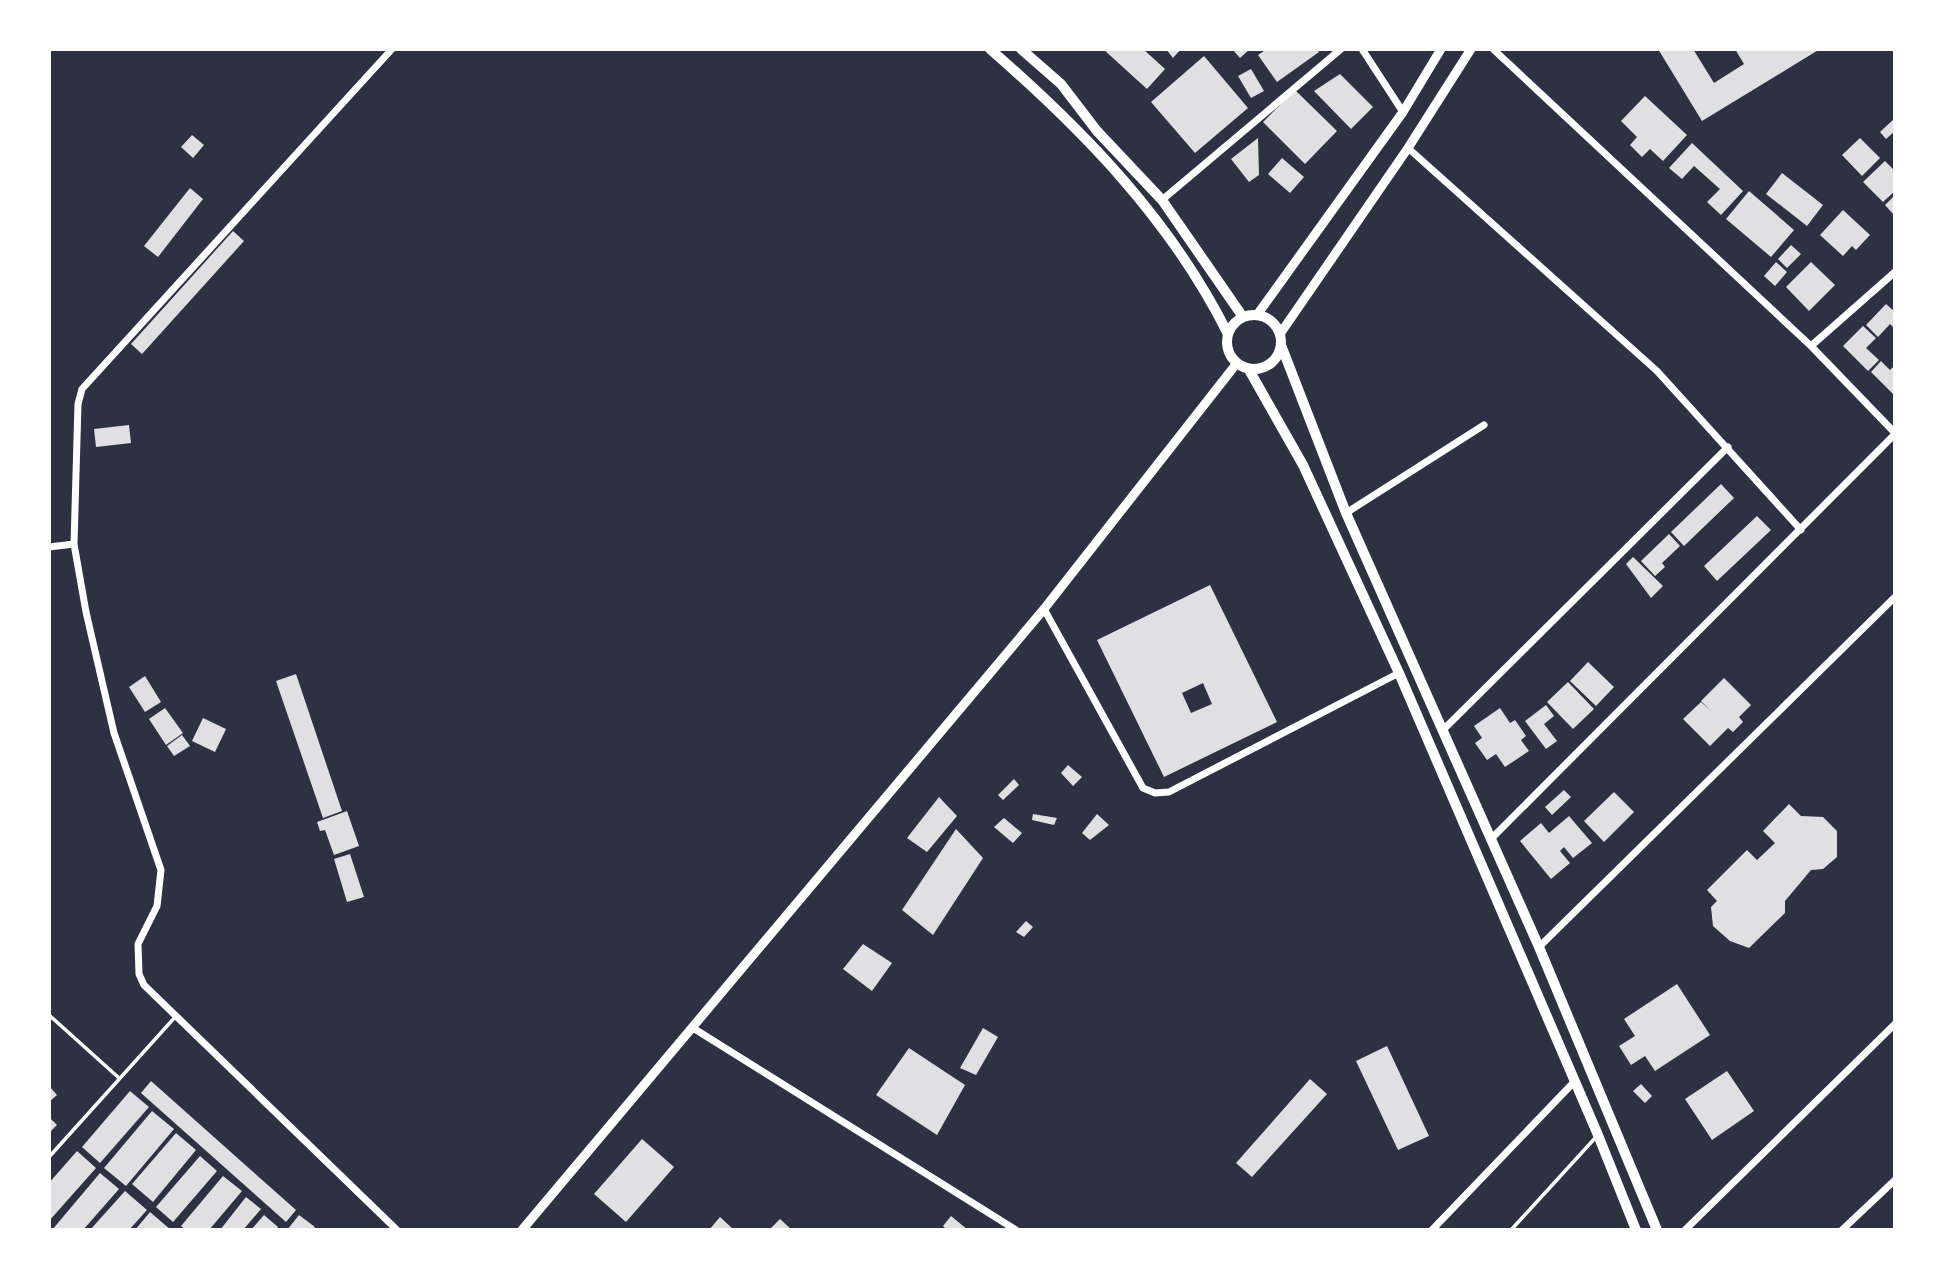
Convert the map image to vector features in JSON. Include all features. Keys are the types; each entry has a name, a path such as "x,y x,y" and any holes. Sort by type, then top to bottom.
{"main road":[{"path":"990,49 1049,101 1139,195 1183,255 1228,334"},
{"path":"1021,49 1061,84 1097,131 1162,200 1242,317"},
{"path":"1280,339 1273,360 1266,366 1248,368 1237,363 1227,344 1228,334 1242,317 1257,315 1267,318 1280,339 1346,513 1492,838 1657,1230"},
{"path":"1248,368 1303,465 1399,673 1598,1135 1636,1230"}],"street":[{"path":"392,49 82,389 78,404 74,544 114,733 161,870 161,892 138,944 139,974 144,985 178,1015 397,1230"},
{"path":"1162,200 1341,49"},
{"path":"1362,49 1403,112"},
{"path":"1257,315 1403,112 1441,49"},
{"path":"1280,339 1471,49"},
{"path":"1492,838 1895,434 1811,346 1493,49"},
{"path":"1408,148 1657,371 1801,530"},
{"path":"1811,346 1895,272"},
{"path":"522,1230 1044,609 1237,363"},
{"path":"1346,513 1484,425"},
{"path":"1444,729 1728,447"},
{"path":"49,547 74,544"},
{"path":"1539,947 1895,597"},
{"path":"1044,609 1143,788 1155,793 1169,792 1399,673"},
{"path":"1685,1230 1895,1024"},
{"path":"693,1028 1013,1229"},
{"path":"1432,1230 1574,1082"},
{"path":"1842,1230 1895,1180"}],"lane":[{"path":"49,1157 178,1015"},
{"path":"49,1016 119,1078"},
{"path":"1511,1230 1598,1135"}],"building":[{"path":"1103,49 1143,49 1165,69 1147,89"},
{"path":"1166,49 1181,49 1173,58"},
{"path":"1232,49 1250,49 1240,58"},
{"path":"1267,49 1317,49 1319,52 1277,82 1258,55"},
{"path":"1658,49 1693,49 1714,83 1744,64 1735,49 1820,49 1702,121"},
{"path":"1204,56 1248,108 1195,153 1151,102"},
{"path":"1251,69 1264,91 1251,98 1238,76"},
{"path":"1340,74 1373,107 1351,129 1314,91"},
{"path":"1295,90 1337,131 1305,164 1263,122"},
{"path":"1645,96 1687,135 1663,161 1650,149 1642,157 1630,145 1637,137 1621,121"},
{"path":"1895,118 1895,131 1886,139 1880,132"},
{"path":"192,135 204,145 193,158 181,147"},
{"path":"1258,138 1259,175 1249,182 1231,159"},
{"path":"1860,138 1880,158 1862,176 1842,155"},
{"path":"1692,143 1743,191 1721,215 1707,202 1720,189 1694,166 1682,179 1669,168"},
{"path":"1282,158 1304,177 1290,193 1268,174"},
{"path":"1885,161 1895,171 1895,191 1883,202 1863,182"},
{"path":"1782,173 1823,205 1807,226 1766,194"},
{"path":"190,188 203,199 158,257 144,246"},
{"path":"1749,191 1794,230 1771,257 1726,219"},
{"path":"1895,195 1895,216 1885,205"},
{"path":"1843,210 1870,235 1856,250 1852,246 1843,256 1820,235"},
{"path":"233,231 244,241 142,354 131,344"},
{"path":"1791,245 1801,254 1787,268 1778,259"},
{"path":"1776,262 1787,272 1775,286 1764,276"},
{"path":"1811,262 1835,285 1809,311 1786,287"},
{"path":"1886,304 1895,312 1895,329 1890,324 1878,337 1866,325"},
{"path":"1863,326 1876,338 1866,348 1879,360 1868,371 1843,346"},
{"path":"1881,361 1890,370 1895,365 1895,396 1871,372"},
{"path":"129,425 131,443 96,447 94,429"},
{"path":"1721,484 1734,498 1684,546 1671,532"},
{"path":"1757,516 1771,530 1717,581 1704,566"},
{"path":"1669,534 1680,546 1662,563 1665,567 1655,576 1641,561"},
{"path":"1633,557 1663,586 1651,598 1626,564"},
{"path":"1210,585 1277,722 1164,777 1097,640","holes":["1203,683 1212,704 1191,713 1182,693"]},
{"path":"1588,662 1614,687 1596,706 1570,681"},
{"path":"296,674 342,811 323,818 276,681"},
{"path":"145,676 161,702 145,712 129,687"},
{"path":"1724,678 1751,705 1739,717 1743,722 1733,732 1728,728 1710,746 1683,719 1701,702 1711,711 1701,701"},
{"path":"1568,682 1594,709 1573,729 1547,702"},
{"path":"1546,705 1554,716 1544,724 1557,741 1546,749 1525,721"},
{"path":"165,708 183,733 166,745 149,719"},
{"path":"1500,708 1510,723 1515,720 1526,736 1521,740 1529,751 1505,767 1496,754 1487,760 1475,743 1482,738 1474,726"},
{"path":"203,718 226,729 215,752 192,741"},
{"path":"182,735 190,746 174,756 167,746"},
{"path":"1068,765 1082,777 1073,786 1061,773"},
{"path":"1014,779 1019,785 1003,800 998,795"},
{"path":"1564,790 1571,797 1552,815 1545,807"},
{"path":"1614,792 1634,812 1604,842 1584,821"},
{"path":"939,797 957,816 927,852 907,838"},
{"path":"1789,804 1801,816 1823,817 1837,831 1837,857 1823,869 1811,870 1785,901 1785,913 1749,948 1730,941 1713,926 1711,907 1717,901 1707,890 1747,850 1757,860 1775,843 1763,831"},
{"path":"347,811 359,846 334,855 325,830 320,831 317,822"},
{"path":"1033,814 1057,818 1054,825 1032,820"},
{"path":"1097,814 1109,825 1090,840 1082,833"},
{"path":"1569,816 1592,843 1573,858 1564,847 1560,851 1570,863 1551,879 1520,841 1541,823 1549,833"},
{"path":"1004,818 1022,833 1013,843 994,827"},
{"path":"956,829 983,858 933,935 902,910"},
{"path":"350,854 364,897 347,902 334,859"},
{"path":"1026,921 1033,927 1024,937 1016,932"},
{"path":"863,944 892,963 872,991 843,969"},
{"path":"1677,984 1710,1035 1655,1071 1645,1056 1631,1065 1619,1046 1635,1036 1624,1019"},
{"path":"983,1028 998,1037 976,1075 960,1068"},
{"path":"1387,1046 1429,1136 1398,1150 1356,1061"},
{"path":"909,1048 965,1085 937,1135 876,1095"},
{"path":"1727,1071 1754,1111 1712,1140 1685,1099"},
{"path":"1310,1079 1327,1094 1252,1177 1236,1163"},
{"path":"151,1081 296,1210 286,1222 141,1093"},
{"path":"1641,1084 1652,1096 1645,1103 1633,1091"},
{"path":"49,1086 57,1095 49,1102"},
{"path":"130,1091 149,1107 100,1163 82,1147"},
{"path":"152,1111 174,1129 126,1186 104,1168"},
{"path":"49,1117 57,1125 49,1133"},
{"path":"176,1133 196,1150 153,1202 132,1184"},
{"path":"642,1139 674,1167 626,1222 594,1194"},
{"path":"77,1151 96,1168 49,1221 49,1183"},
{"path":"200,1156 217,1171 173,1222 156,1207"},
{"path":"100,1173 119,1189 83,1230 52,1230"},
{"path":"223,1176 242,1191 209,1230 186,1230 181,1226"},
{"path":"125,1191 147,1210 129,1230 90,1230"},
{"path":"246,1197 261,1209 243,1230 220,1230"},
{"path":"150,1212 171,1230 135,1230"},
{"path":"264,1215 278,1227 276,1230 251,1230"},
{"path":"299,1215 315,1227 312,1230 287,1230"},
{"path":"951,1216 968,1230 947,1230 943,1226"},
{"path":"720,1217 734,1230 709,1230"},
{"path":"780,1219 792,1230 769,1230"}]}
